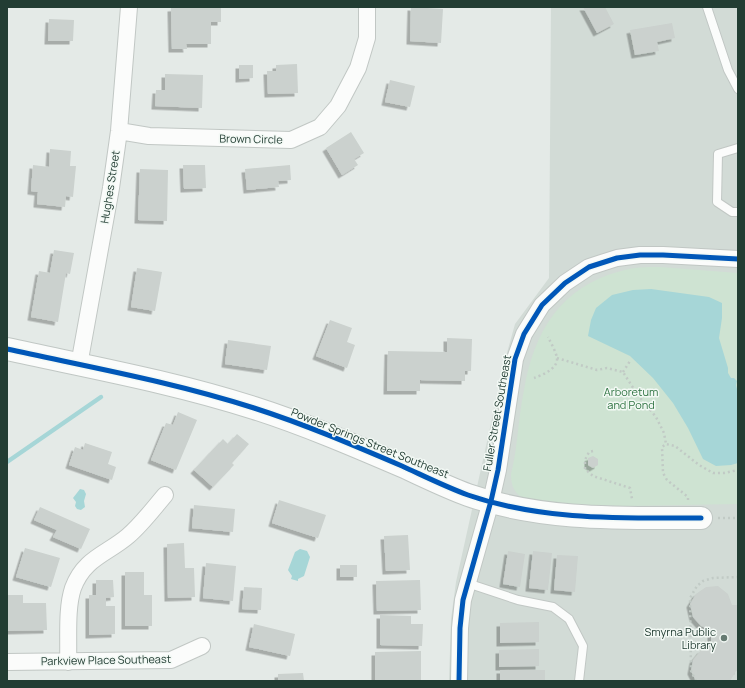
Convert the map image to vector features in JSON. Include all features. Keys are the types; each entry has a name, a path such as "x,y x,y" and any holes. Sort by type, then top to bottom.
{"street":[{"name":"Hughes Street","path":"79,365 110,195 119,131 129,7"},
{"name":"Brown Circle","path":"119,131 149,136 291,140 320,127 338,106 358,68 367,38 367,7"},
{"name":"Fuller Street Southeast","path":"459,681 462,611 467,583 491,501 498,470 515,359 524,334 542,305 565,283 589,267 617,258 640,255 663,255 738,259"},
{"name":"Powder Springs Street Southeast","path":"7,350 182,387 253,408 323,432 468,495 519,508 556,514 593,517 695,510"},
{"path":"68,662 70,604 73,588 80,574 89,562 126,538 138,527 165,495"},
{"name":"Parkview Place Southeast","path":"7,662 171,660 202,646"}],"lane":[{"path":"707,7 728,70 738,89"},
{"path":"738,148 718,154 717,202 732,212 738,212"},
{"path":"467,583 518,600 553,607 569,620 583,646 579,681"}],"path":[{"path":"534,378 545,374 555,365 557,358 548,337"},
{"path":"557,358 597,370 607,368 623,372 637,394 656,417 664,432 666,444"},
{"path":"623,372 630,361"},
{"path":"666,444 674,446 699,465 713,473 724,473 738,470"},
{"path":"666,444 662,447 663,473 667,480 688,497 695,510"},
{"path":"593,451 589,452 585,460 585,469 593,476 630,488 632,501"},
{"path":"696,681 691,671 690,598 697,586 703,581 713,578 738,577"}],"shaded area":[{"path":"551,7 738,7 738,681 449,681 451,619 456,582 505,360 515,324 549,278"}],"green space":[{"name":"Arboretum and Pond","path":"660,267 738,273 738,504 624,506 539,503 527,500 515,491 511,481 511,474 522,401 529,369 535,349 543,331 553,315 566,300 582,288 600,278 626,270"}],"water":[{"path":"651,289 709,297 722,303 722,318 719,338 728,368 728,373 731,378 734,378 737,381 738,463 716,466 703,459 688,428 673,403 653,378 630,356 588,336 591,320 596,308 612,295 633,290"},
{"path":"80,489 84,490 86,494 84,501 85,507 81,510 77,509 75,506 76,502 73,498"},
{"path":"300,549 307,551 310,557 304,576 298,579 298,581 291,579 292,576 288,570 295,552"}],"building":[{"path":"411,7 443,9 441,43 410,41"},
{"path":"583,7 605,7 614,24 597,33"},
{"path":"171,8 221,8 221,22 211,22 211,44 186,44 187,49 172,49"},
{"path":"49,19 74,20 73,41 48,41"},
{"path":"672,23 675,38 657,42 659,51 635,55 630,30"},
{"path":"297,64 298,93 268,94 267,71 276,71 276,65"},
{"path":"239,65 253,65 253,78 239,79"},
{"path":"165,74 203,75 202,108 155,106 156,90 165,90"},
{"path":"390,80 415,86 410,107 385,102"},
{"path":"351,132 364,153 354,159 358,165 342,175 326,148"},
{"path":"50,149 71,151 70,166 76,166 73,197 66,196 65,207 37,204 38,192 31,191 33,165 49,167"},
{"path":"183,165 205,165 206,188 184,189"},
{"path":"290,165 291,180 278,181 279,187 247,190 245,169"},
{"path":"140,169 168,170 167,221 138,220"},
{"path":"54,250 74,253 70,274 66,273 58,322 31,317 39,271 50,273"},
{"path":"137,268 162,272 155,311 131,307"},
{"path":"330,320 352,328 347,342 355,345 347,368 316,356"},
{"path":"447,338 472,339 471,371 465,371 465,381 420,380 420,391 387,391 388,351 447,352"},
{"path":"228,340 271,346 267,370 225,364"},
{"path":"178,412 197,420 176,470 151,460 166,423 173,425"},
{"path":"237,434 249,444 232,463 234,465 213,487 194,470 223,439 228,444"},
{"path":"85,443 112,452 108,464 116,467 112,480 69,465 75,447 83,450"},
{"path":"593,456 598,459 598,465 593,468 588,465 588,458"},
{"path":"279,500 326,515 318,538 272,523"},
{"path":"194,505 235,509 233,532 192,528"},
{"path":"40,507 90,529 81,549 53,537 57,530 34,520"},
{"path":"408,535 410,570 386,571 384,536"},
{"path":"184,543 185,568 194,568 195,597 168,598 167,544"},
{"path":"25,548 60,558 51,587 16,577"},
{"path":"508,551 525,554 520,587 503,584"},
{"path":"533,551 552,553 548,590 529,588"},
{"path":"557,555 578,556 575,592 554,590"},
{"path":"206,563 236,566 233,601 203,598"},
{"path":"340,565 357,565 357,577 340,577"},
{"path":"125,572 144,572 144,595 152,595 152,626 125,626"},
{"path":"96,580 113,580 114,597 106,598 106,606 115,606 115,634 89,635 89,595 96,595"},
{"path":"420,580 421,610 377,611 376,581"},
{"name":"Smyrna Public Library","path":"718,586 728,594 732,605 738,605 738,671 736,671 730,681 696,681 691,671 693,660 701,650 711,647 711,630 701,626 693,617 690,604 696,594 706,587"},
{"path":"244,587 262,588 261,610 242,609"},
{"path":"7,595 23,595 23,603 46,603 47,630 7,631"},
{"path":"380,615 411,616 411,624 423,624 422,646 380,645"},
{"path":"539,622 539,642 500,643 500,623"},
{"path":"254,624 295,634 290,656 249,647"},
{"path":"539,649 539,666 499,667 499,650"},
{"path":"421,651 421,680 375,681 375,652"},
{"path":"500,670 545,670 545,681 500,681"},
{"path":"303,673 304,681 278,681 278,674"}],"waterway":[{"path":"7,462 101,397"}],"cycle path":[{"path":"459,681 460,628 463,600 491,501 498,470 515,359 524,334 542,305 565,283 589,267 617,258 640,255 663,255 738,259"},
{"path":"7,349 193,390 254,408 347,443 460,492 496,503 525,510 554,514 613,518 701,518"}],"place":[{"name":"Smyrna Public Library","path":"724,638"}]}
